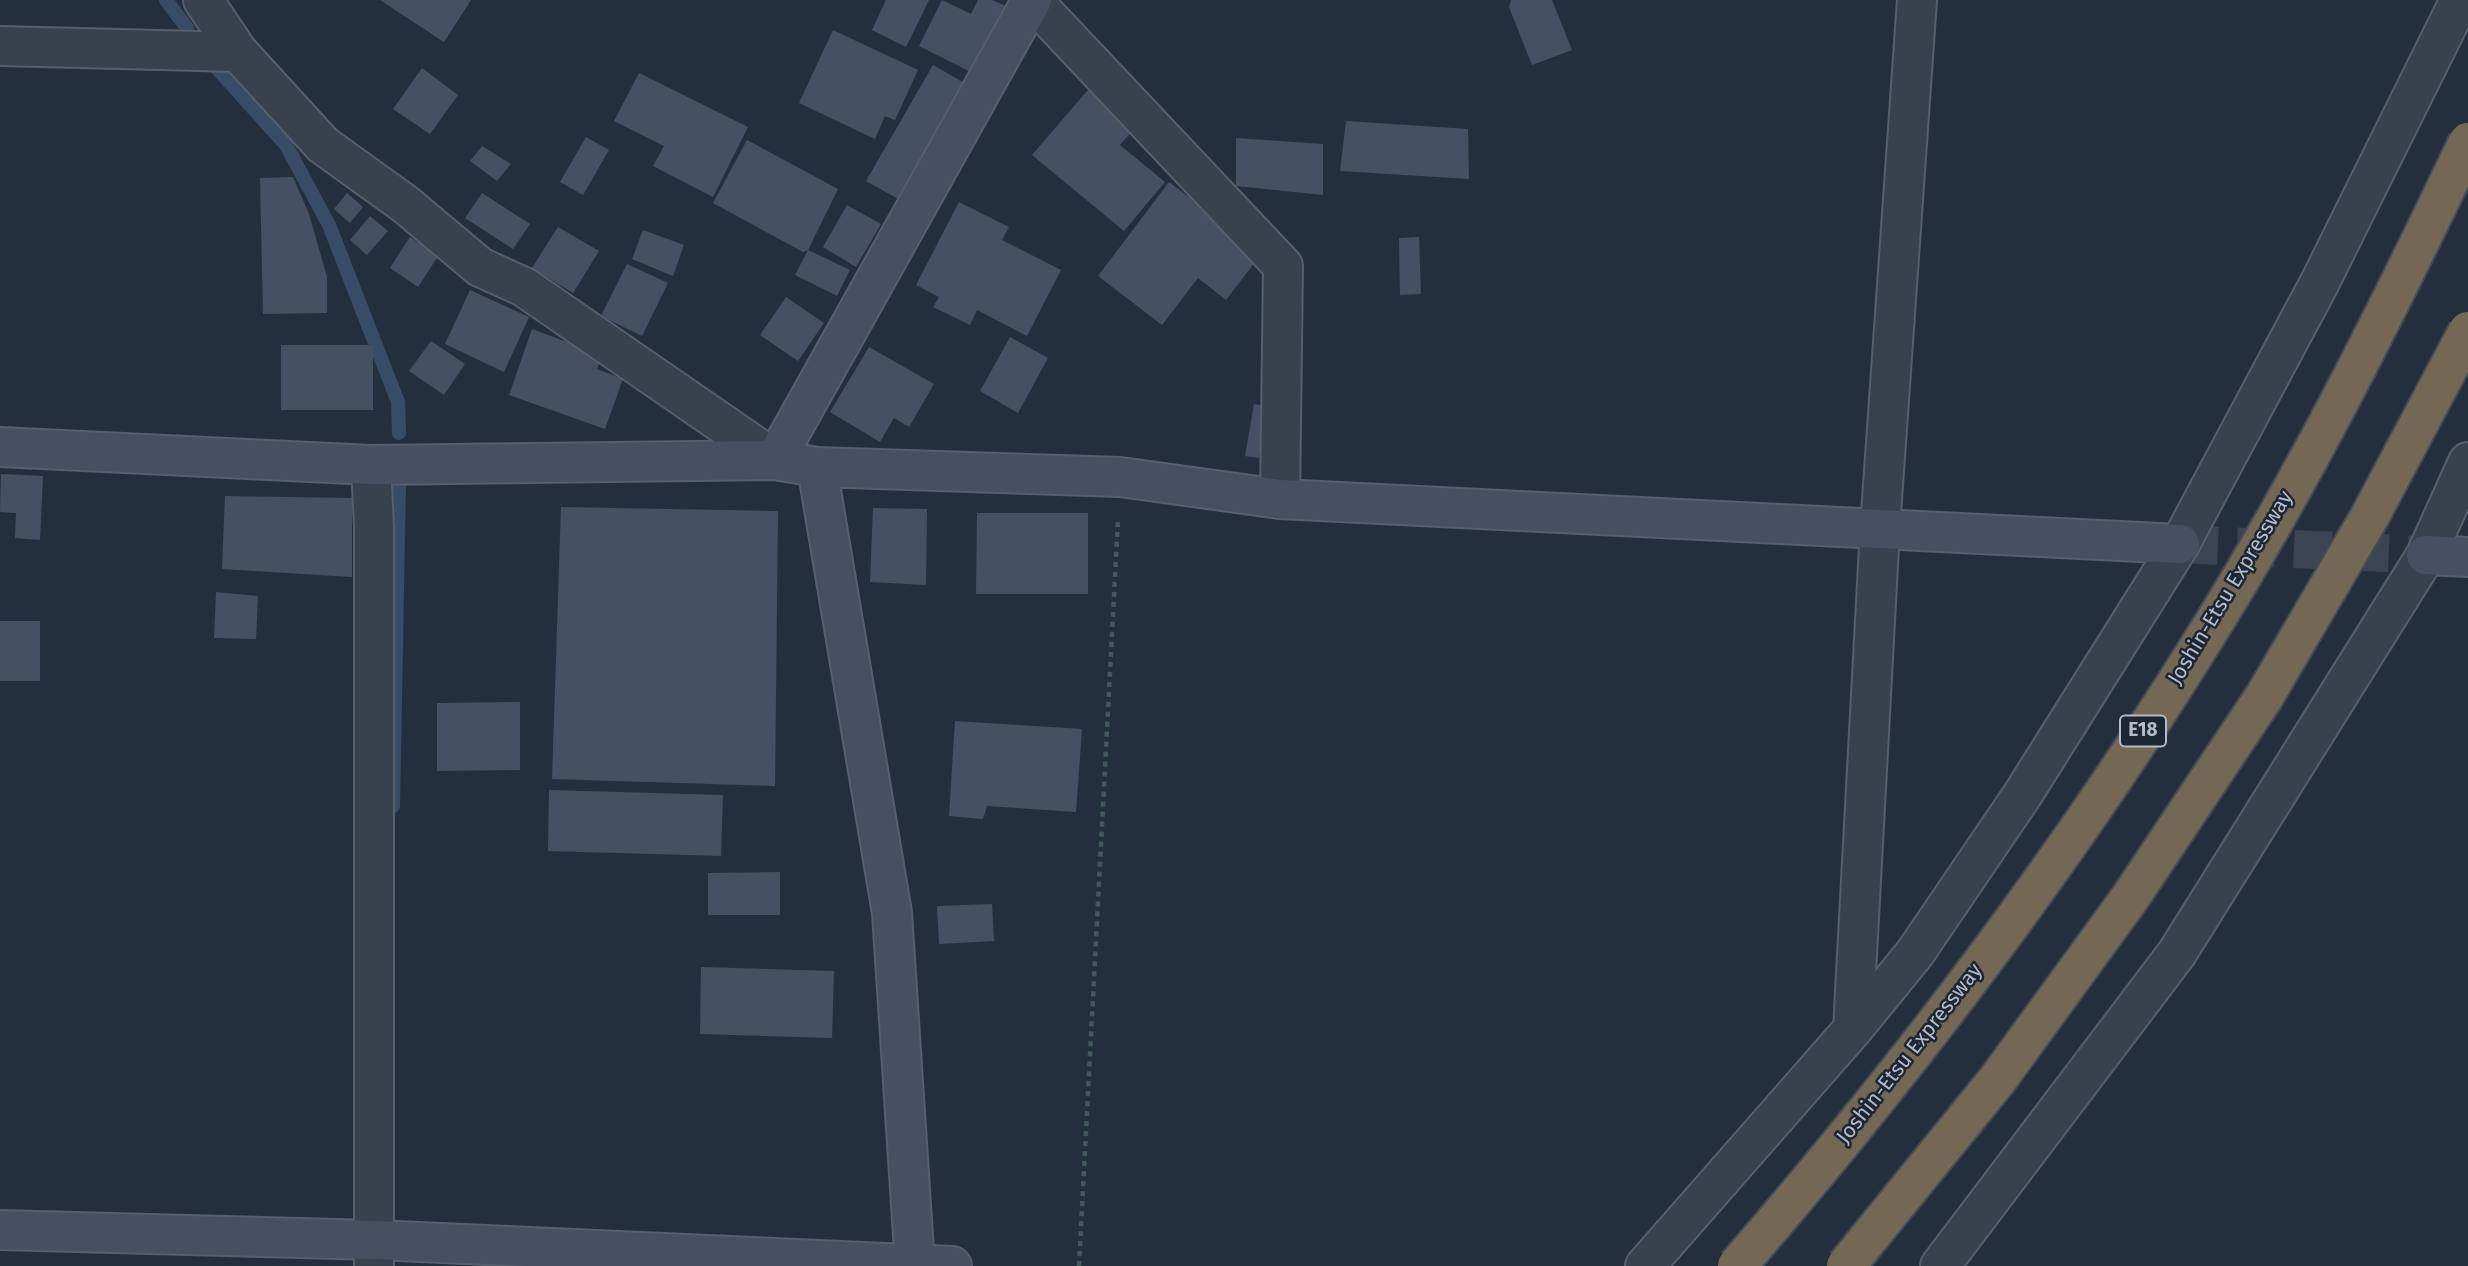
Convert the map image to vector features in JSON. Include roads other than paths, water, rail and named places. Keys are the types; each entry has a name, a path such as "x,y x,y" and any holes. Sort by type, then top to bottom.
{"highway":[{"name":"Joshin-Etsu Expressway","path":"1737,1266 1940,1019 2072,839 2205,637 2301,471 2386,312 2468,142"},
{"path":"1846,1266 1998,1079 2132,895 2264,696 2370,516 2468,331"}],"street":[{"path":"202,0 238,52 323,145 405,204 480,267 524,287 775,460"},
{"path":"775,460 1032,0 1283,266 1280,499"},
{"path":"1853,1029 1880,528 1917,0"},
{"path":"1645,1266 1853,1029 1915,953 1970,874 2180,544 2320,282 2460,0"},
{"path":"0,46 238,52"},
{"path":"0,447 371,465 775,460 817,467 1120,477 1280,499 2180,544"},
{"path":"1940,1266 2177,953 2426,555 2468,462"},
{"path":"371,465 374,527 374,1253"},
{"path":"817,467 892,913 915,1265"},
{"path":"2426,555 2468,557"},
{"path":"0,1230 374,1253 952,1266"}],"waterway":[{"path":"166,0 187,28"},
{"path":"216,67 286,145 329,225 398,402 399,433"},
{"path":"393,806 399,482"}],"tunnel":[{"path":"2180,544 2426,555"}]}
